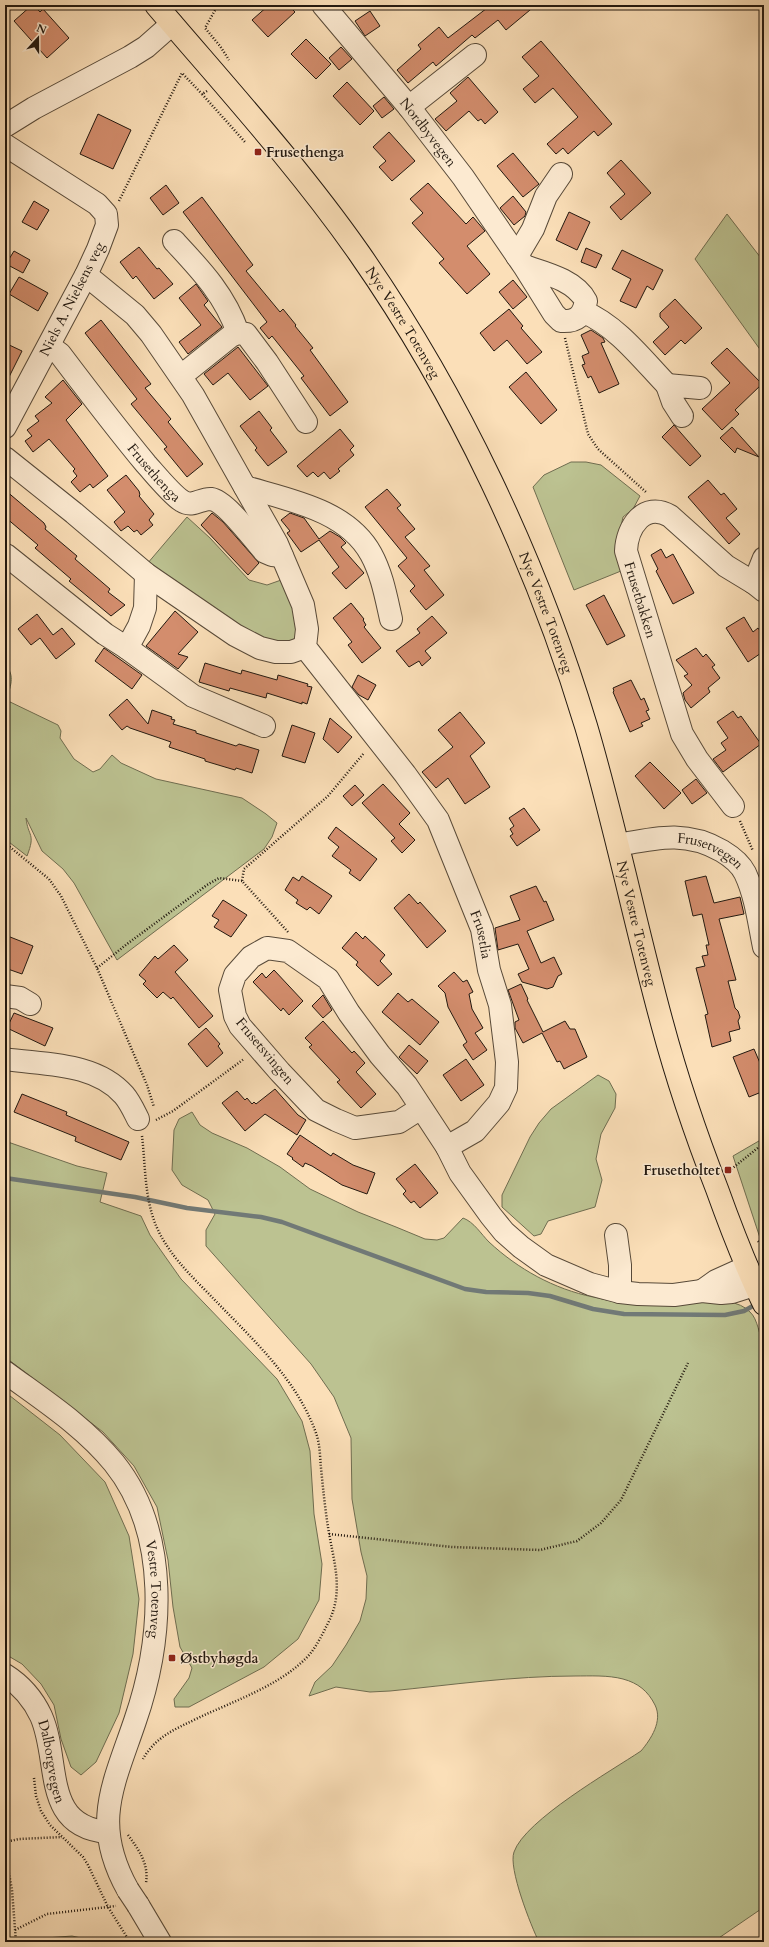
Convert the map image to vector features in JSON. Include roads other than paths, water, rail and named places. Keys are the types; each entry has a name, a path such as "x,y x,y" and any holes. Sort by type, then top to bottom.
{"main road":[{"name":"Nye Vestre Totenveg","path":"156,5 288,161 358,252 405,323 466,430 499,496 537,585 585,724 618,845 663,1028 678,1079 713,1179 750,1276 764,1304"}],"street":[{"name":"Nordbyvegen","path":"324,5 410,107 463,177 554,314 561,321 570,322 578,319 584,312"},
{"path":"5,126 34,108 130,57 146,47 172,24"},
{"path":"410,107 475,55"},
{"name":"Niels A. Nielsens veg","path":"5,145 97,204 106,214 107,225 86,275 5,427"},
{"path":"561,174 546,196 520,261 574,288 583,295 586,301 584,312 599,318 611,328 667,385 673,402 682,416"},
{"path":"174,241 196,264 217,290 231,313 238,333"},
{"path":"5,458 74,513 146,574 199,612 235,635 260,648 276,652 291,652 305,647 307,629 303,606 277,544 181,376 135,315 86,275"},
{"path":"181,376 194,367 222,342 238,333 246,334 263,356 306,422"},
{"name":"Frusethenga","path":"49,346 60,354 114,426 157,476 181,501 195,504 211,499 218,502 226,508 265,552 272,555 282,556"},
{"path":"667,385 700,388"},
{"path":"245,487 325,513 346,526 362,541 372,555 386,593 391,619"},
{"name":"Frusetbakken","path":"733,806 697,759 682,734 626,551 626,539 631,527 640,517 650,512 663,512 670,516 726,566 759,587"},
{"path":"6,555 105,634 127,648 192,696 264,726"},
{"path":"759,587 764,558"},
{"path":"127,648 139,626 145,608 146,574"},
{"name":"Frusetlia","path":"305,647 372,731 438,820 482,929 489,970 500,1005 507,1062 506,1088 499,1103 475,1131 447,1147"},
{"name":"Frusetvegen","path":"618,845 654,839 698,839 713,846 737,861 749,883 764,947"},
{"name":"Frusetsvingen","path":"421,1108 399,1122 355,1128 316,1110 257,1047 240,1026 235,1016 230,990 236,975 251,957 267,948 288,951 328,979 349,1013 380,1055 407,1086 447,1147"},
{"path":"5,996 20,998 30,1004"},
{"path":"5,1059 75,1068 94,1074 110,1083 147,1119"},
{"path":"447,1147 460,1173 478,1200 504,1232 521,1247 546,1265 568,1276 620,1292 659,1295 702,1291 716,1281 750,1276"},
{"path":"616,1235 620,1265 620,1292"},
{"name":"Vestre Totenveg","path":"5,1372 74,1424 114,1464 137,1500 146,1528 153,1559 156,1599 155,1637 146,1688 111,1789 108,1813 117,1832 113,1859 137,1894 160,1942"},
{"name":"Dalborgvegen","path":"5,1675 26,1692 41,1716 46,1733 57,1792 66,1813 71,1819 86,1829 117,1832"}],"waterway":[{"path":"5,1178 135,1197 187,1208 261,1217 282,1222 465,1289 486,1292 528,1293 550,1296 593,1309 624,1314 725,1315 744,1311 758,1303"}],"place":[{"name":"Frusethenga","path":"258,152"},
{"name":"Frusetholtet","path":"728,1170"},
{"name":"Østbyhøgda","path":"172,1658"}]}
